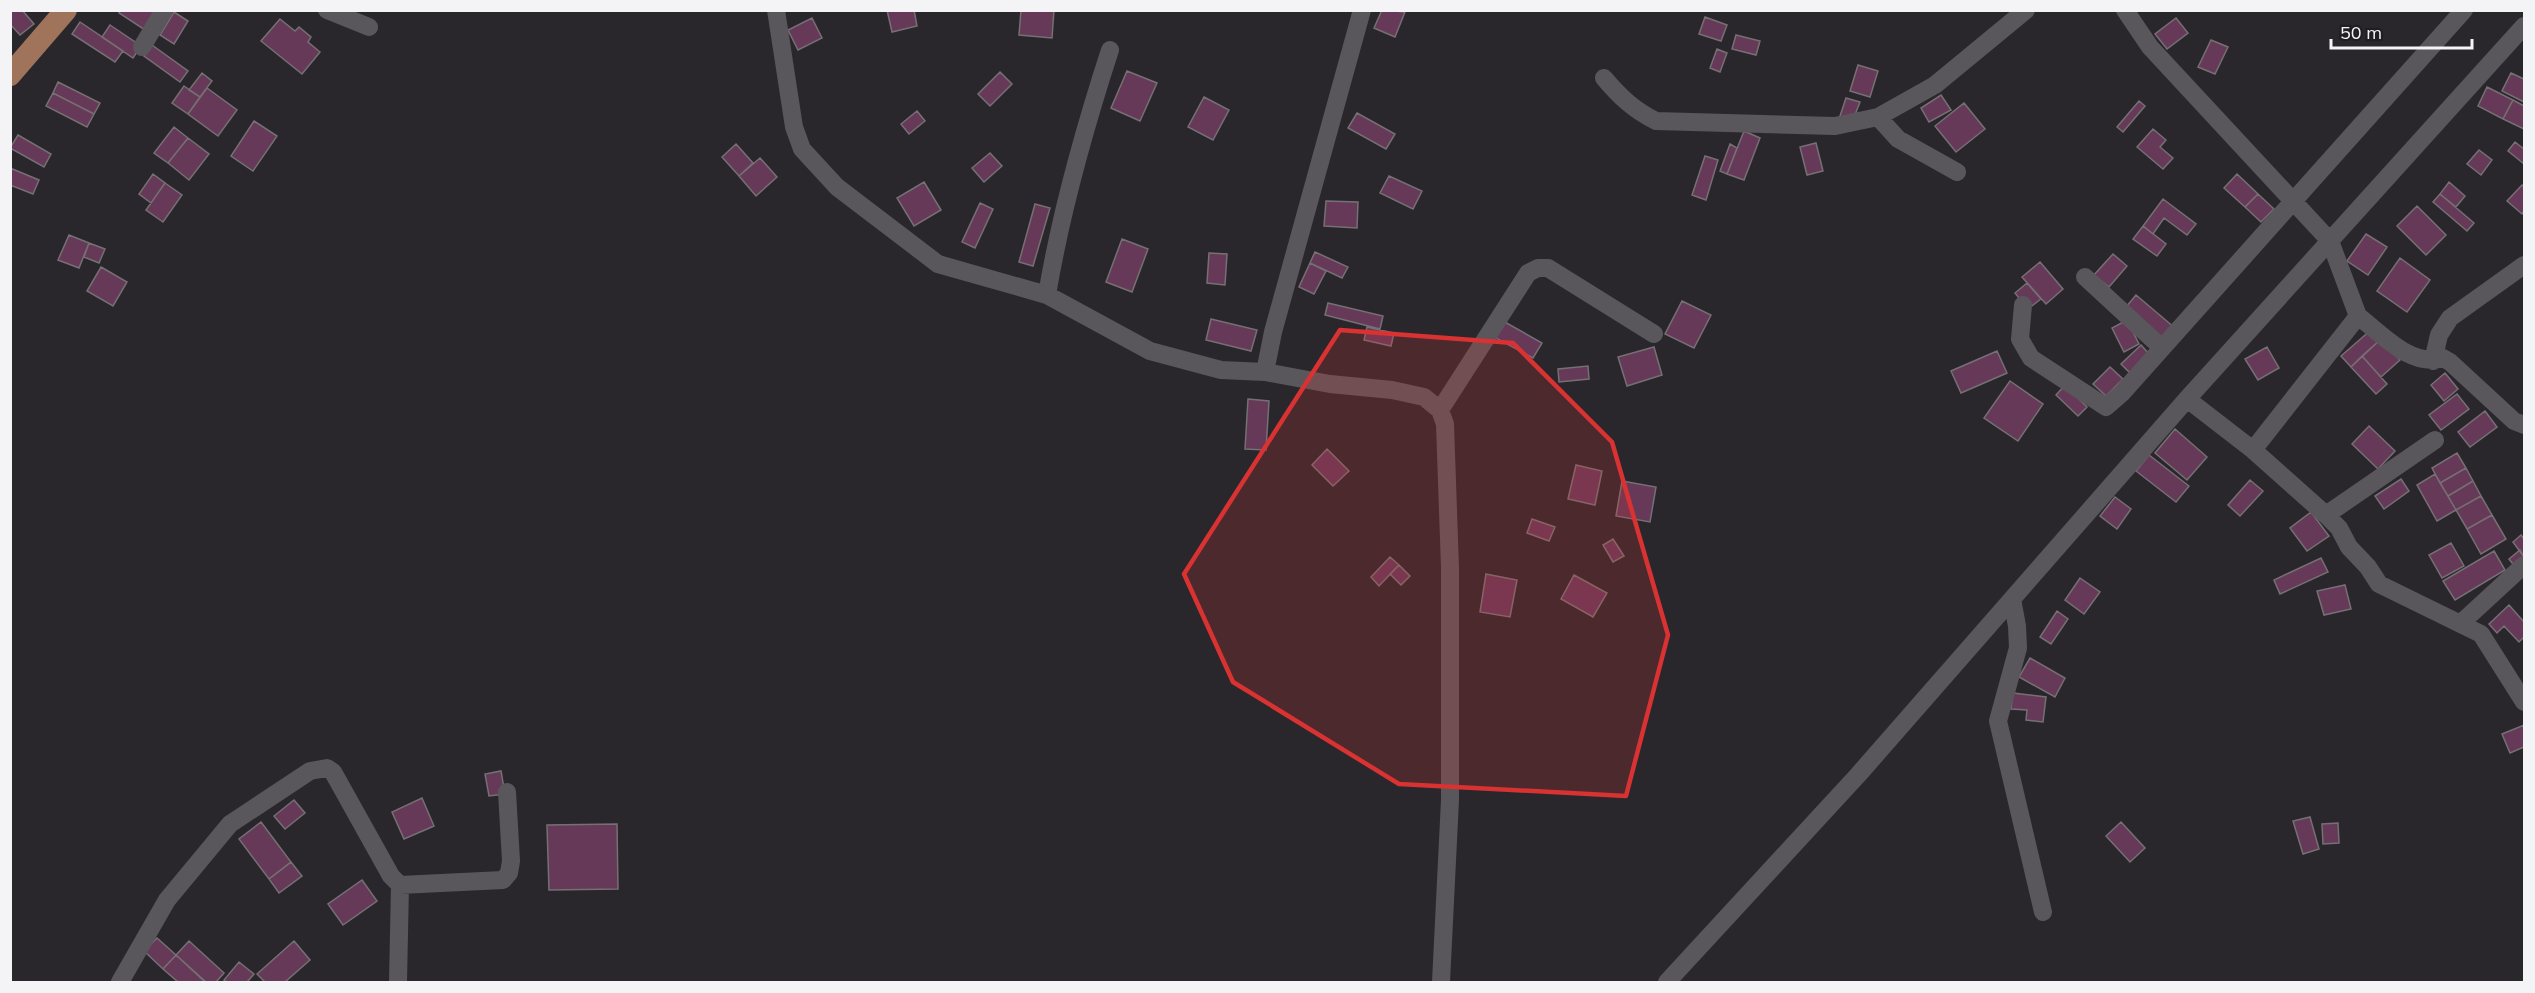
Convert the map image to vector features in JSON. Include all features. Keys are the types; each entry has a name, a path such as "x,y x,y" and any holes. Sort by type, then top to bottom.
{"main road":[{"path":"10,75 66,10"}],"street":[{"path":"142,47 164,10"},
{"path":"327,10 369,27"},
{"path":"776,10 794,127 802,150 837,187 938,264 1047,295 1149,351 1221,370 1265,372 1330,384 1392,390 1424,397 1440,410 1445,424 1450,568 1450,800 1441,982"},
{"path":"1265,372 1273,332 1362,10"},
{"path":"1604,78 1621,98 1638,112 1656,122 1835,126 1878,117 1935,85 2026,10"},
{"path":"2125,10 2150,47 2326,237 2358,316 2409,356 2433,361 2443,358 2450,362 2514,421 2524,424"},
{"path":"2023,305 2020,339 2031,358 2106,407 2122,393 2464,10"},
{"path":"1667,982 1858,775 2326,237 2524,26"},
{"path":"1047,295 1057,232 1089,115 1110,50"},
{"path":"1878,117 1898,139 1957,172"},
{"path":"2433,361 2439,335 2450,318 2524,265"},
{"path":"1440,410 1528,273 1538,268 1548,268 1654,334"},
{"path":"2085,277 2162,348"},
{"path":"2253,450 2358,316"},
{"path":"2187,399 2253,450 2326,515 2339,528 2349,547 2368,567 2379,584 2483,636 2524,702"},
{"path":"2326,515 2435,440"},
{"path":"2460,624 2524,565"},
{"path":"2012,599 2018,626 2018,648 1998,721 2043,912"},
{"path":"120,982 167,900 230,824 310,771 327,768 333,772 392,876 400,885 398,982"},
{"path":"400,885 503,880 509,873 511,861 507,792"}],"highlighted area":[{"path":"1340,330 1513,343 1612,442 1668,635 1626,796 1399,784 1233,682 1184,574"}],"building":[{"path":"10,10 22,10 34,24 20,35 10,24"},
{"path":"120,10 159,10 145,30 119,13"},
{"path":"887,10 914,10 917,26 892,32"},
{"path":"1021,10 1054,10 1052,38 1019,35"},
{"path":"1382,10 1405,12 1395,37 1374,28"},
{"path":"174,12 188,21 174,44 160,35"},
{"path":"1705,17 1727,25 1721,41 1699,34"},
{"path":"812,18 822,38 798,50 788,30"},
{"path":"2176,18 2188,33 2167,49 2155,34"},
{"path":"280,19 295,31 299,27 311,37 308,42 320,52 302,74 261,41"},
{"path":"80,22 123,51 115,62 72,34"},
{"path":"110,25 141,46 133,58 102,37"},
{"path":"1736,35 1760,41 1756,55 1732,49"},
{"path":"2211,40 2228,47 2215,74 2198,67"},
{"path":"152,45 188,71 180,82 144,56"},
{"path":"1717,49 1727,53 1720,72 1710,68"},
{"path":"1858,65 1878,71 1870,97 1850,91"},
{"path":"1127,71 1157,83 1140,121 1111,108"},
{"path":"1000,72 1012,84 990,106 978,94"},
{"path":"202,73 212,81 200,97 189,90"},
{"path":"2511,73 2524,79 2524,102 2502,91"},
{"path":"58,82 100,103 94,114 53,93"},
{"path":"184,86 200,97 188,114 172,103"},
{"path":"2487,87 2513,100 2503,119 2478,106"},
{"path":"207,88 237,110 218,136 188,114"},
{"path":"53,93 94,114 87,127 46,106"},
{"path":"1941,95 1951,110 1929,122 1921,108"},
{"path":"1204,97 1229,110 1213,140 1188,127"},
{"path":"1846,98 1860,102 1853,120 1840,116"},
{"path":"2513,100 2524,106 2524,129 2503,119"},
{"path":"2139,101 2145,106 2123,132 2117,127"},
{"path":"1964,103 1985,129 1956,152 1935,126"},
{"path":"917,111 925,121 909,134 901,124"},
{"path":"1357,113 1395,134 1386,149 1348,128"},
{"path":"254,121 277,136 253,171 231,156"},
{"path":"174,127 188,138 168,163 154,153"},
{"path":"2153,129 2166,140 2160,147 2173,158 2163,169 2137,147"},
{"path":"1744,131 1760,138 1744,180 1727,174"},
{"path":"18,135 51,154 44,167 10,148"},
{"path":"188,138 209,154 189,180 168,163"},
{"path":"2515,142 2524,149 2524,164 2508,151"},
{"path":"1816,143 1823,171 1807,175 1800,147"},
{"path":"736,144 753,163 739,176 722,157"},
{"path":"1730,144 1737,148 1727,174 1720,171"},
{"path":"2479,150 2492,160 2481,175 2467,164"},
{"path":"990,153 1002,166 984,182 972,168"},
{"path":"1705,156 1718,160 1706,200 1692,195"},
{"path":"760,158 777,177 756,196 739,176"},
{"path":"10,168 39,180 33,194 10,185"},
{"path":"153,174 165,183 151,203 139,194"},
{"path":"2237,174 2258,194 2245,207 2224,188"},
{"path":"1389,176 1422,191 1413,209 1380,193"},
{"path":"924,182 941,210 914,226 897,198"},
{"path":"2449,182 2465,196 2456,207 2440,194"},
{"path":"165,183 182,195 163,222 146,210"},
{"path":"2522,185 2524,187 2524,211 2522,214 2507,201"},
{"path":"2258,194 2274,209 2261,222 2245,207"},
{"path":"2440,194 2474,223 2467,231 2433,202"},
{"path":"2163,199 2196,224 2187,235 2164,218 2153,234 2143,226"},
{"path":"1326,201 1358,202 1357,228 1324,226"},
{"path":"980,203 993,209 975,248 962,242"},
{"path":"1035,204 1050,208 1033,266 1019,262"},
{"path":"2417,206 2446,235 2426,255 2397,226"},
{"path":"2143,226 2166,244 2157,256 2133,239"},
{"path":"2366,234 2387,247 2368,275 2347,261"},
{"path":"69,235 89,243 79,268 58,260"},
{"path":"1122,239 1148,249 1132,292 1106,282"},
{"path":"89,243 105,249 99,263 84,257"},
{"path":"1315,252 1348,267 1342,278 1310,263"},
{"path":"1209,253 1227,254 1225,285 1207,283"},
{"path":"2113,254 2127,266 2109,287 2094,275"},
{"path":"2400,258 2430,280 2407,312 2377,291"},
{"path":"2040,262 2063,289 2046,304 2022,277"},
{"path":"1310,263 1326,271 1314,294 1299,287"},
{"path":"101,267 127,282 113,306 87,291"},
{"path":"2027,283 2041,299 2028,309 2015,293"},
{"path":"2136,295 2175,328 2165,340 2126,307"},
{"path":"1682,301 1711,315 1694,348 1665,334"},
{"path":"1328,303 1383,316 1380,329 1325,315"},
{"path":"1211,319 1257,330 1251,351 1206,340"},
{"path":"2127,320 2139,344 2124,352 2112,328"},
{"path":"1503,321 1542,343 1533,358 1494,337"},
{"path":"1367,327 1394,333 1391,346 1364,340"},
{"path":"2372,329 2381,339 2351,367 2341,356"},
{"path":"2381,339 2400,360 2381,377 2362,356"},
{"path":"2141,345 2151,356 2131,374 2121,364"},
{"path":"1654,347 1662,375 1627,386 1618,357"},
{"path":"2267,347 2279,368 2258,380 2245,359"},
{"path":"1997,351 2007,373 1961,393 1951,371"},
{"path":"2362,356 2387,384 2376,394 2351,367"},
{"path":"1588,366 1589,379 1559,382 1558,369"},
{"path":"2110,367 2123,379 2106,396 2093,384"},
{"path":"2445,373 2458,389 2444,401 2431,385"},
{"path":"2010,381 2043,404 2018,441 1984,418"},
{"path":"2065,385 2087,407 2078,416 2056,395"},
{"path":"2457,394 2469,409 2441,430 2429,415"},
{"path":"1248,399 1269,401 1266,450 1245,449"},
{"path":"2485,411 2497,427 2470,447 2458,432"},
{"path":"2369,426 2395,451 2378,469 2352,444"},
{"path":"2175,429 2207,457 2187,480 2155,453"},
{"path":"1327,449 1349,471 1333,486 1312,465"},
{"path":"2457,453 2466,468 2440,483 2432,468"},
{"path":"2149,455 2189,486 2176,502 2136,471"},
{"path":"1576,465 1602,471 1595,505 1568,499"},
{"path":"2466,468 2473,481 2448,496 2440,483"},
{"path":"2435,474 2456,510 2437,521 2417,485"},
{"path":"2401,479 2409,491 2384,509 2375,496"},
{"path":"2250,480 2263,491 2240,516 2228,505"},
{"path":"1622,481 1656,487 1650,522 1616,516"},
{"path":"2473,481 2481,496 2456,510 2448,496"},
{"path":"2481,496 2492,515 2467,529 2456,510"},
{"path":"2115,497 2131,509 2117,529 2100,516"},
{"path":"2311,512 2329,536 2307,551 2290,528"},
{"path":"2492,515 2506,539 2481,554 2467,529"},
{"path":"1532,519 1555,527 1549,541 1527,533"},
{"path":"2521,535 2524,539 2524,557 2513,542"},
{"path":"1613,539 1624,556 1613,562 1603,545"},
{"path":"2451,543 2464,566 2442,578 2429,555"},
{"path":"2520,550 2524,557 2516,568 2509,559"},
{"path":"2494,551 2505,570 2455,600 2443,581"},
{"path":"1390,557 1399,565 1379,586 1371,577"},
{"path":"2321,558 2328,572 2280,594 2274,580"},
{"path":"1399,565 1410,576 1401,585 1390,574"},
{"path":"1486,574 1517,580 1510,617 1480,612"},
{"path":"1574,575 1607,593 1593,617 1561,599"},
{"path":"2080,578 2100,592 2084,614 2065,600"},
{"path":"2345,585 2351,609 2324,615 2317,591"},
{"path":"2509,605 2524,622 2524,637 2519,642 2504,626 2497,633 2489,624"},
{"path":"2057,611 2068,619 2051,644 2040,637"},
{"path":"2030,658 2065,678 2055,697 2019,677"},
{"path":"2013,693 2046,697 2043,722 2026,720 2027,710 2011,709"},
{"path":"2524,725 2524,747 2510,753 2502,734"},
{"path":"501,771 505,794 489,796 485,774"},
{"path":"422,798 434,826 404,839 392,812"},
{"path":"294,800 305,813 285,829 274,816"},
{"path":"2310,817 2319,849 2303,854 2293,821"},
{"path":"261,822 291,862 269,879 239,839"},
{"path":"2121,822 2145,848 2130,862 2106,836"},
{"path":"2338,823 2339,843 2323,844 2322,824"},
{"path":"617,824 618,889 549,890 547,825"},
{"path":"291,862 302,876 279,893 269,879"},
{"path":"362,880 377,901 343,925 328,904"},
{"path":"157,938 176,955 163,969 144,951"},
{"path":"189,941 224,973 216,982 206,982 176,955"},
{"path":"294,941 310,960 285,982 265,982 257,974"},
{"path":"176,955 205,982 178,982 163,969"},
{"path":"239,962 254,974 247,982 224,980"}]}
